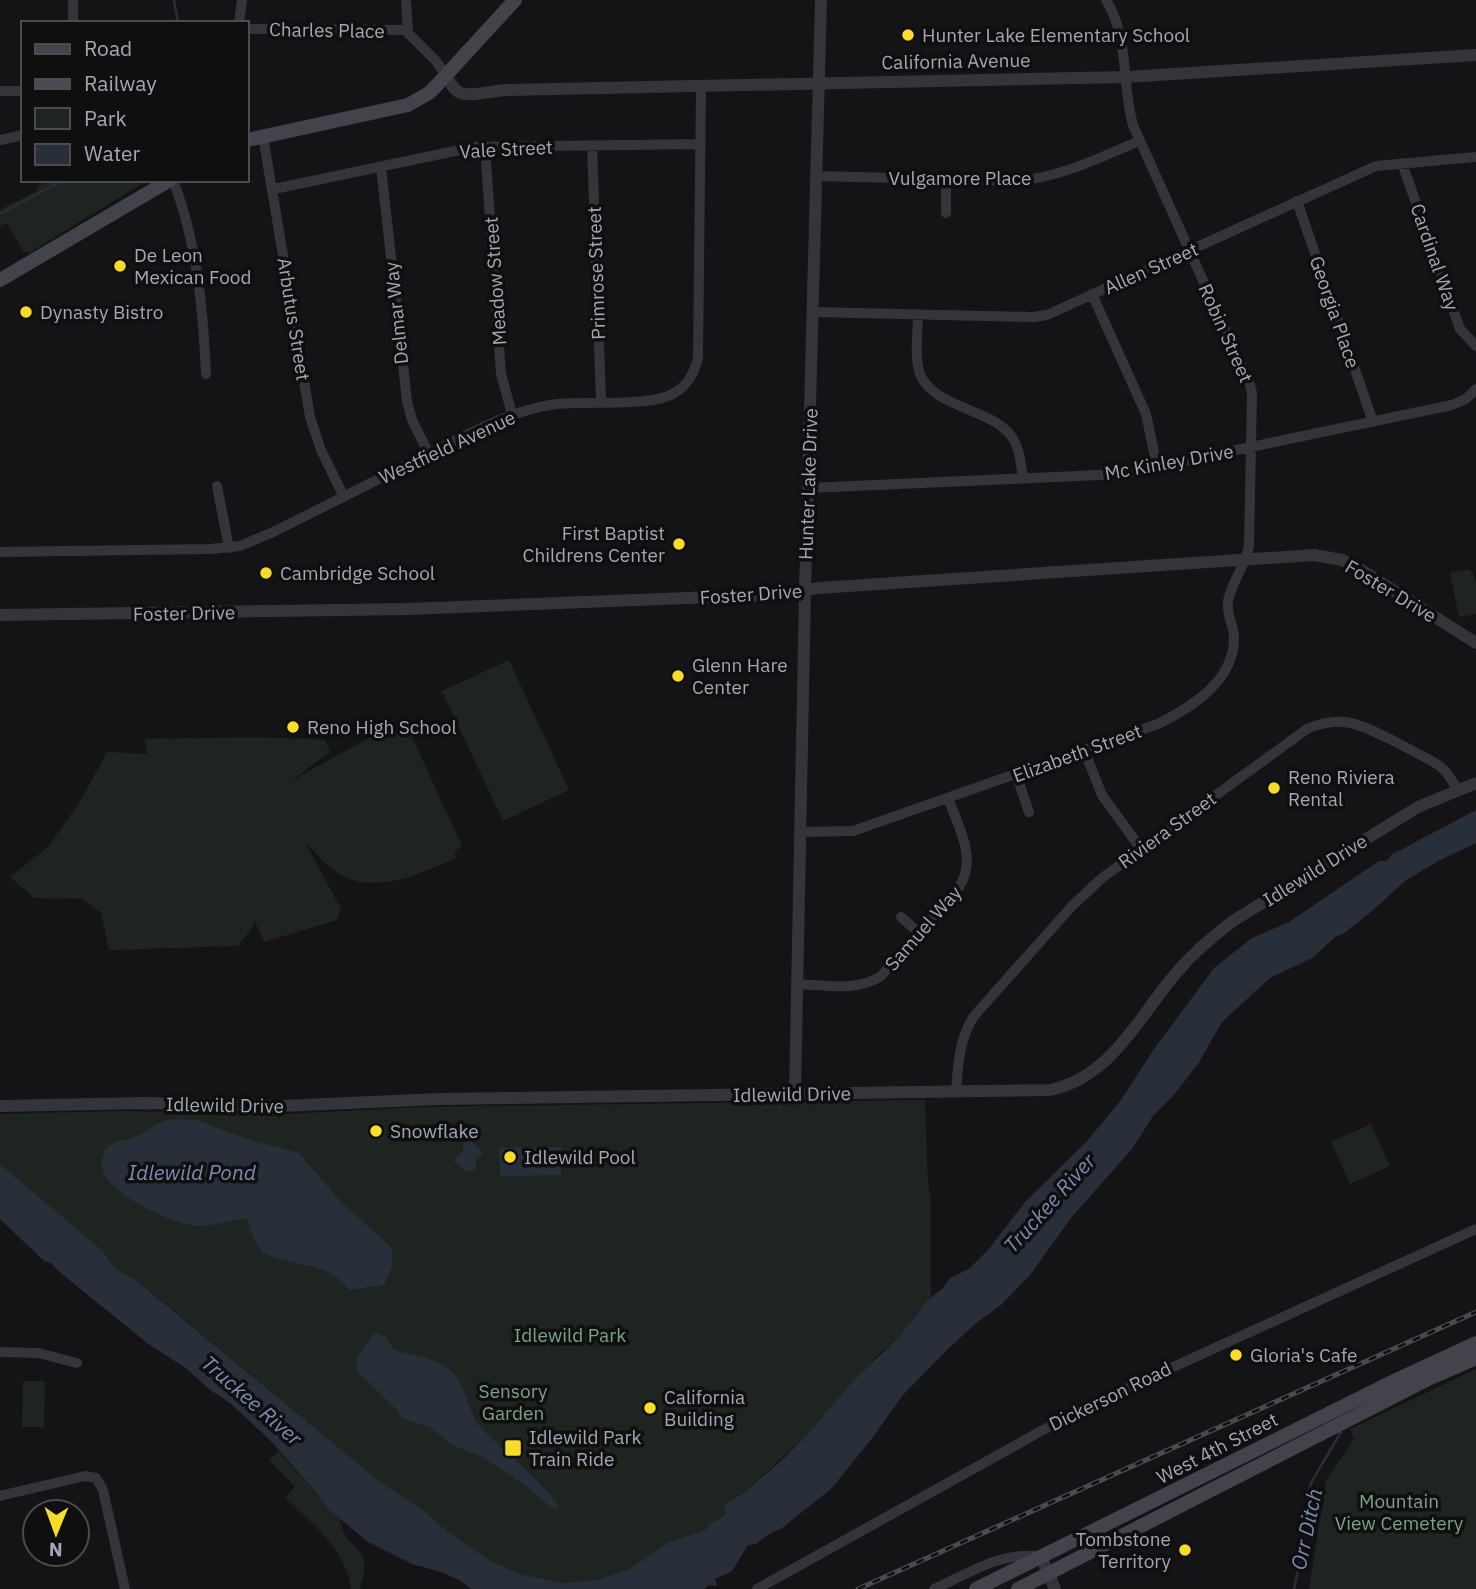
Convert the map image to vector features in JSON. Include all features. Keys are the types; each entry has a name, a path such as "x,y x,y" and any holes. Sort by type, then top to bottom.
{"main road":[{"path":"248,140 394,109 422,98 446,76 515,0"},
{"path":"0,280 168,182"},
{"name":"West 4th Street","path":"975,1589 1476,1343"},
{"name":"West 4th Street","path":"1018,1589 1383,1402 1476,1358"}],"street":[{"path":"73,0 73,21"},
{"path":"239,21 242,0"},
{"path":"406,0 407,30 446,76"},
{"name":"Hunter Lake Drive","path":"795,1094 821,0"},
{"name":"Robin Street","path":"1106,0 1120,30 1129,110 1139,141 1250,384 1249,545 1245,559"},
{"name":"Charles Place","path":"248,29 407,30"},
{"name":"California Avenue","path":"446,76 454,89 468,94 507,90 1126,77 1476,55"},
{"name":"Westfield Avenue","path":"0,552 229,548 252,542 512,414 550,405 647,401 667,397 685,385 696,368 699,344 701,86"},
{"path":"0,91 21,91"},
{"path":"0,140 21,135"},
{"name":"Arbutus Street","path":"263,136 274,189 310,417 321,450 344,497"},
{"name":"Vulgamore Place","path":"816,176 1017,181 1070,170 1139,141"},
{"name":"Vale Street","path":"274,189 463,149 701,144"},
{"name":"Primrose Street","path":"592,145 601,401"},
{"name":"Meadow Street","path":"485,147 501,374 512,414"},
{"name":"Allen Street","path":"813,312 1039,317 1376,166 1476,157"},
{"name":"Cardinal Way","path":"1402,163 1460,329 1476,346"},
{"name":"Delmar Way","path":"381,167 407,401 412,420 429,454"},
{"path":"946,180 946,213"},
{"path":"172,182 187,226 199,278 206,374"},
{"name":"Georgia Place","path":"1297,201 1373,422"},
{"path":"1092,295 1146,414 1157,467"},
{"path":"918,314 918,361 923,379 935,392 1007,431 1017,446 1024,478"},
{"name":"Mc Kinley Drive","path":"809,488 1121,474 1457,404 1476,389"},
{"path":"217,486 229,548"},
{"name":"Foster Drive","path":"0,615 393,610 805,592 818,588 1314,555 1342,560 1476,643"},
{"name":"Elizabeth Street","path":"800,832 853,831 1016,775 1172,717 1221,680 1233,649 1228,598 1245,559"},
{"name":"Riviera Street","path":"956,1091 960,1049 967,1026 1087,891 1307,729 1329,722 1352,722 1363,726 1431,760 1447,773 1458,790"},
{"path":"1084,750 1102,794 1141,849"},
{"path":"1016,775 1029,812"},
{"name":"Idlewild Drive","path":"0,1106 143,1103 280,1106 403,1100 1050,1090 1085,1078 1107,1061 1176,972 1211,937 1233,921 1418,807 1476,783"},
{"name":"Samuel Way","path":"797,984 856,985 874,981 959,887 967,872 968,855 948,798"},
{"path":"901,917 919,933"},
{"name":"Dickerson Road","path":"757,1589 1079,1410 1476,1228"},
{"path":"0,1352 38,1353 77,1363"},
{"path":"0,1496 85,1476 96,1478 103,1490 125,1589"},
{"path":"934,1589 1008,1556 1026,1554 1041,1557 1055,1589"}],"green space":[{"path":"44,182 145,182 29,253 23,251 7,223 0,226 0,210 37,191 37,186"},
{"path":"1468,569 1473,573 1476,585 1476,614 1459,617 1450,573"},
{"path":"509,660 569,790 503,821 442,691"},
{"path":"387,728 412,737 462,846 454,852 456,858 429,870 399,880 369,883 341,875 305,842 341,909 337,920 264,942 254,920 253,927 238,946 109,950 101,913 82,899 34,898 10,877 47,848 79,803 107,752 147,754 145,739 258,737 325,740 330,752 291,781"},
{"name":"Idlewild Park","path":"925,1100 931,1202 931,1297 899,1337 878,1355 806,1436 747,1490 736,1496 725,1509 723,1517 711,1523 705,1530 669,1542 627,1570 595,1580 562,1583 520,1574 491,1561 378,1480 154,1294 115,1268 103,1251 0,1164 0,1114 114,1111 286,1114 420,1107"},
{"path":"1371,1124 1390,1166 1350,1184 1331,1142"},
{"name":"Mountain View Cemetery","path":"1476,1369 1476,1589 1309,1589 1326,1480 1354,1439 1350,1429"},
{"path":"23,1381 45,1381 44,1427 22,1427"},
{"path":"278,1451 327,1508 340,1518 344,1534 362,1555 364,1572 360,1589 351,1589 348,1575 335,1550 316,1527 285,1498 295,1486 269,1461"}],"water":[{"name":"Truckee River","path":"1476,810 1476,843 1405,881 1312,958 1270,978 1222,1022 1198,1064 1153,1116 1132,1149 1071,1218 1030,1275 1001,1305 948,1349 903,1395 832,1488 782,1528 756,1544 748,1545 732,1571 715,1579 717,1586 709,1585 704,1589 471,1589 459,1580 412,1564 368,1542 327,1508 269,1439 231,1404 187,1369 147,1343 51,1263 44,1261 0,1219 0,1164 103,1251 115,1268 137,1281 378,1480 423,1510 443,1528 491,1561 520,1574 562,1583 595,1580 627,1570 669,1542 705,1530 711,1523 723,1517 726,1512 724,1505 747,1490 782,1460 855,1379 899,1337 928,1300 943,1288 949,1279 970,1268 988,1250 1025,1202 1087,1141 1121,1100 1154,1049 1214,968 1252,938 1289,922 1379,861 1387,861 1391,855"},
{"name":"Idlewild Pond","path":"174,1119 197,1120 247,1139 299,1153 340,1201 392,1248 392,1267 384,1285 349,1290 330,1273 263,1253 254,1240 247,1218 205,1226 189,1225 148,1209 111,1184 103,1172 105,1149"},
{"path":"467,1141 472,1142 483,1153 476,1160 476,1168 472,1171 465,1170 454,1161"},
{"path":"561,1147 561,1175 500,1176 499,1148"},
{"path":"375,1333 386,1337 394,1350 423,1357 449,1369 460,1382 476,1422 548,1492 559,1509 551,1507 525,1485 482,1457 452,1445 430,1427 402,1418 357,1371 359,1356"}],"waterway":[{"path":"174,0 178,21"},
{"path":"0,214 59,182"},
{"name":"Orr Ditch","path":"1294,1589 1305,1538 1309,1490 1341,1432"}],"railway":[{"path":"858,1589 1476,1312"}],"place":[{"name":"Hunter Lake Elementary School","path":"908,35"},
{"name":"De Leon Mexican Food","path":"120,266"},
{"name":"Dynasty Bistro","path":"26,312"},
{"name":"First Baptist Childrens Center","path":"679,544"},
{"name":"Cambridge School","path":"266,573"},
{"name":"Glenn Hare Center","path":"678,676"},
{"name":"Reno High School","path":"293,727"},
{"name":"Reno Riviera Rental","path":"1274,788"},
{"name":"Snowflake","path":"376,1131"},
{"name":"Idlewild Pool","path":"510,1157"},
{"name":"Gloria's Cafe","path":"1236,1355"},
{"name":"California Building","path":"650,1408"},
{"name":"Idlewild Park Train Ride","path":"513,1448"},
{"name":"Tombstone Territory","path":"1185,1550"}],"park label":[{"name":"Sensory Garden","path":"513,1402"}]}
